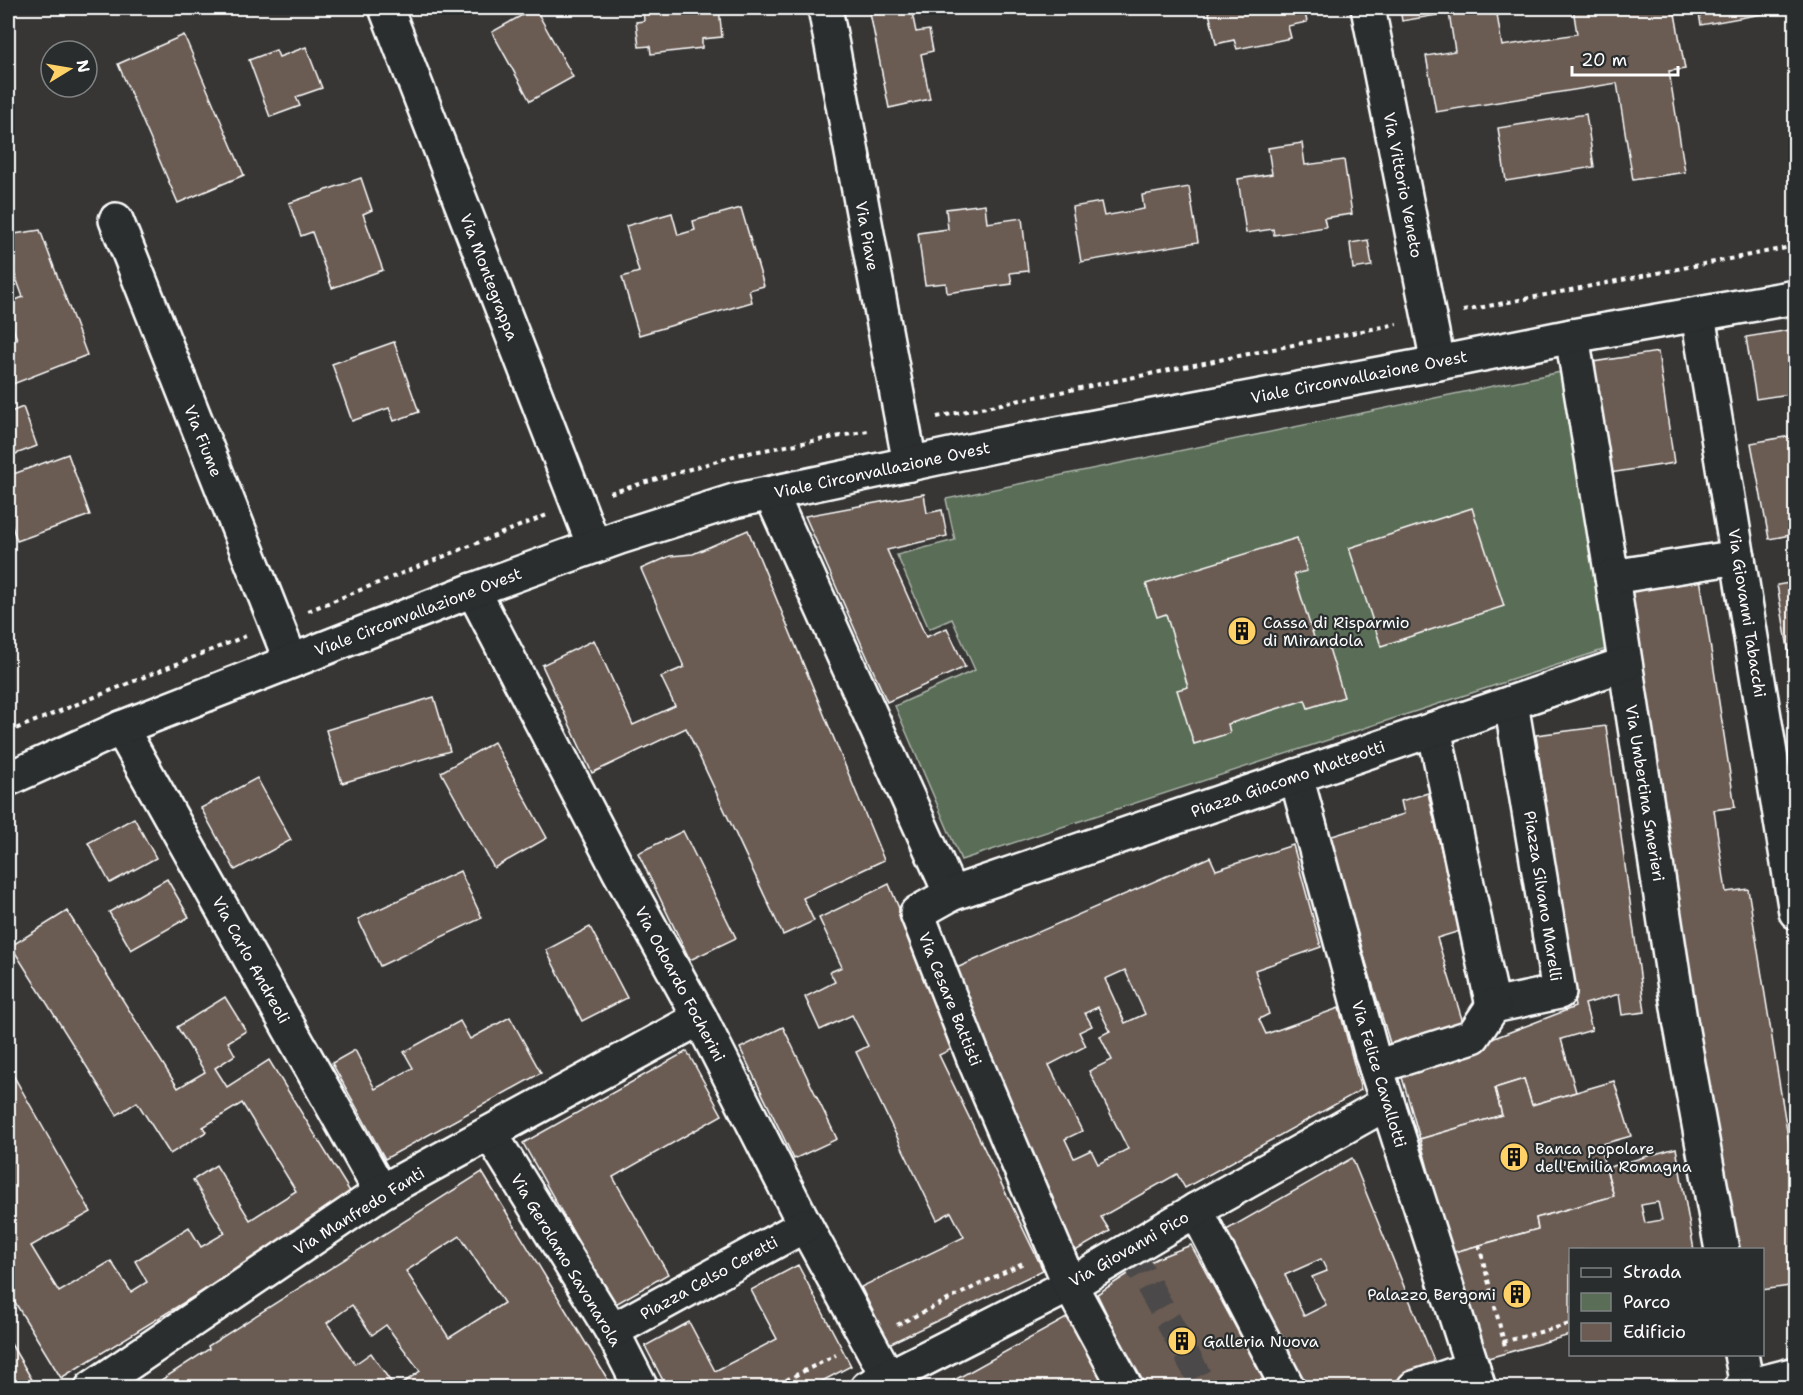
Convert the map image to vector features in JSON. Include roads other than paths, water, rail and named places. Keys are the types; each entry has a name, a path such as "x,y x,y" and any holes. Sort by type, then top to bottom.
{"street":[{"name":"Via Montegrappa","path":"386,8 594,546"},
{"name":"Via Piave","path":"825,8 910,464"},
{"name":"Via Vittorio Veneto","path":"1368,8 1438,363"},
{"name":"Via Fiume","path":"116,220 291,661"},
{"name":"Viale Circonvallazione Ovest","path":"8,779 121,728 473,590 594,546 734,501 998,445 1572,336 1796,297"},
{"name":"Via Giovanni Tabacchi","path":"1698,315 1796,912"},
{"name":"Via Umbertina Smerieri","path":"1572,336 1612,577 1680,1020 1722,1248"},
{"path":"771,494 951,894"},
{"path":"1612,577 1738,557"},
{"name":"Via Odoardo Focherini","path":"473,590 618,869 700,1018 805,1225 867,1340 877,1382"},
{"name":"Piazza Giacomo Matteotti","path":"951,894 1625,664"},
{"name":"Piazza Silvano Marelli","path":"1493,1006 1559,992 1511,703"},
{"name":"Via Carlo Andreoli","path":"121,728 381,1192"},
{"path":"1376,1067 1473,1036 1493,1006 1434,729"},
{"name":"Via Felice Cavallotti","path":"1296,776 1376,1067 1473,1369"},
{"name":"Via Cesare Battisti","path":"951,894 917,913 974,1059 1070,1285 1126,1388"},
{"name":"Via Manfredo Fanti","path":"92,1388 381,1192 700,1018"},
{"name":"Via Giovanni Pico","path":"877,1382 1070,1285 1196,1210 1387,1103"},
{"name":"Via Gerolamo Savonarola","path":"489,1133 612,1331 641,1388"},
{"path":"1196,1210 1288,1388"},
{"name":"Piazza Celso Ceretti","path":"612,1331 805,1225"},
{"path":"1741,1356 1744,1387 1796,1374"},
{"path":"1414,1388 1473,1369"}],"tunnel":[{"path":"1130,1251 1205,1388"}],"place":[{"name":"Cassa di Risparmio di Mirandola","path":"1242,631"},
{"name":"Banca popolare dell'Emilia Romagna","path":"1514,1157"},
{"name":"Palazzo Bergomi","path":"1517,1294"},
{"name":"Galleria Nuova","path":"1182,1341"}]}
